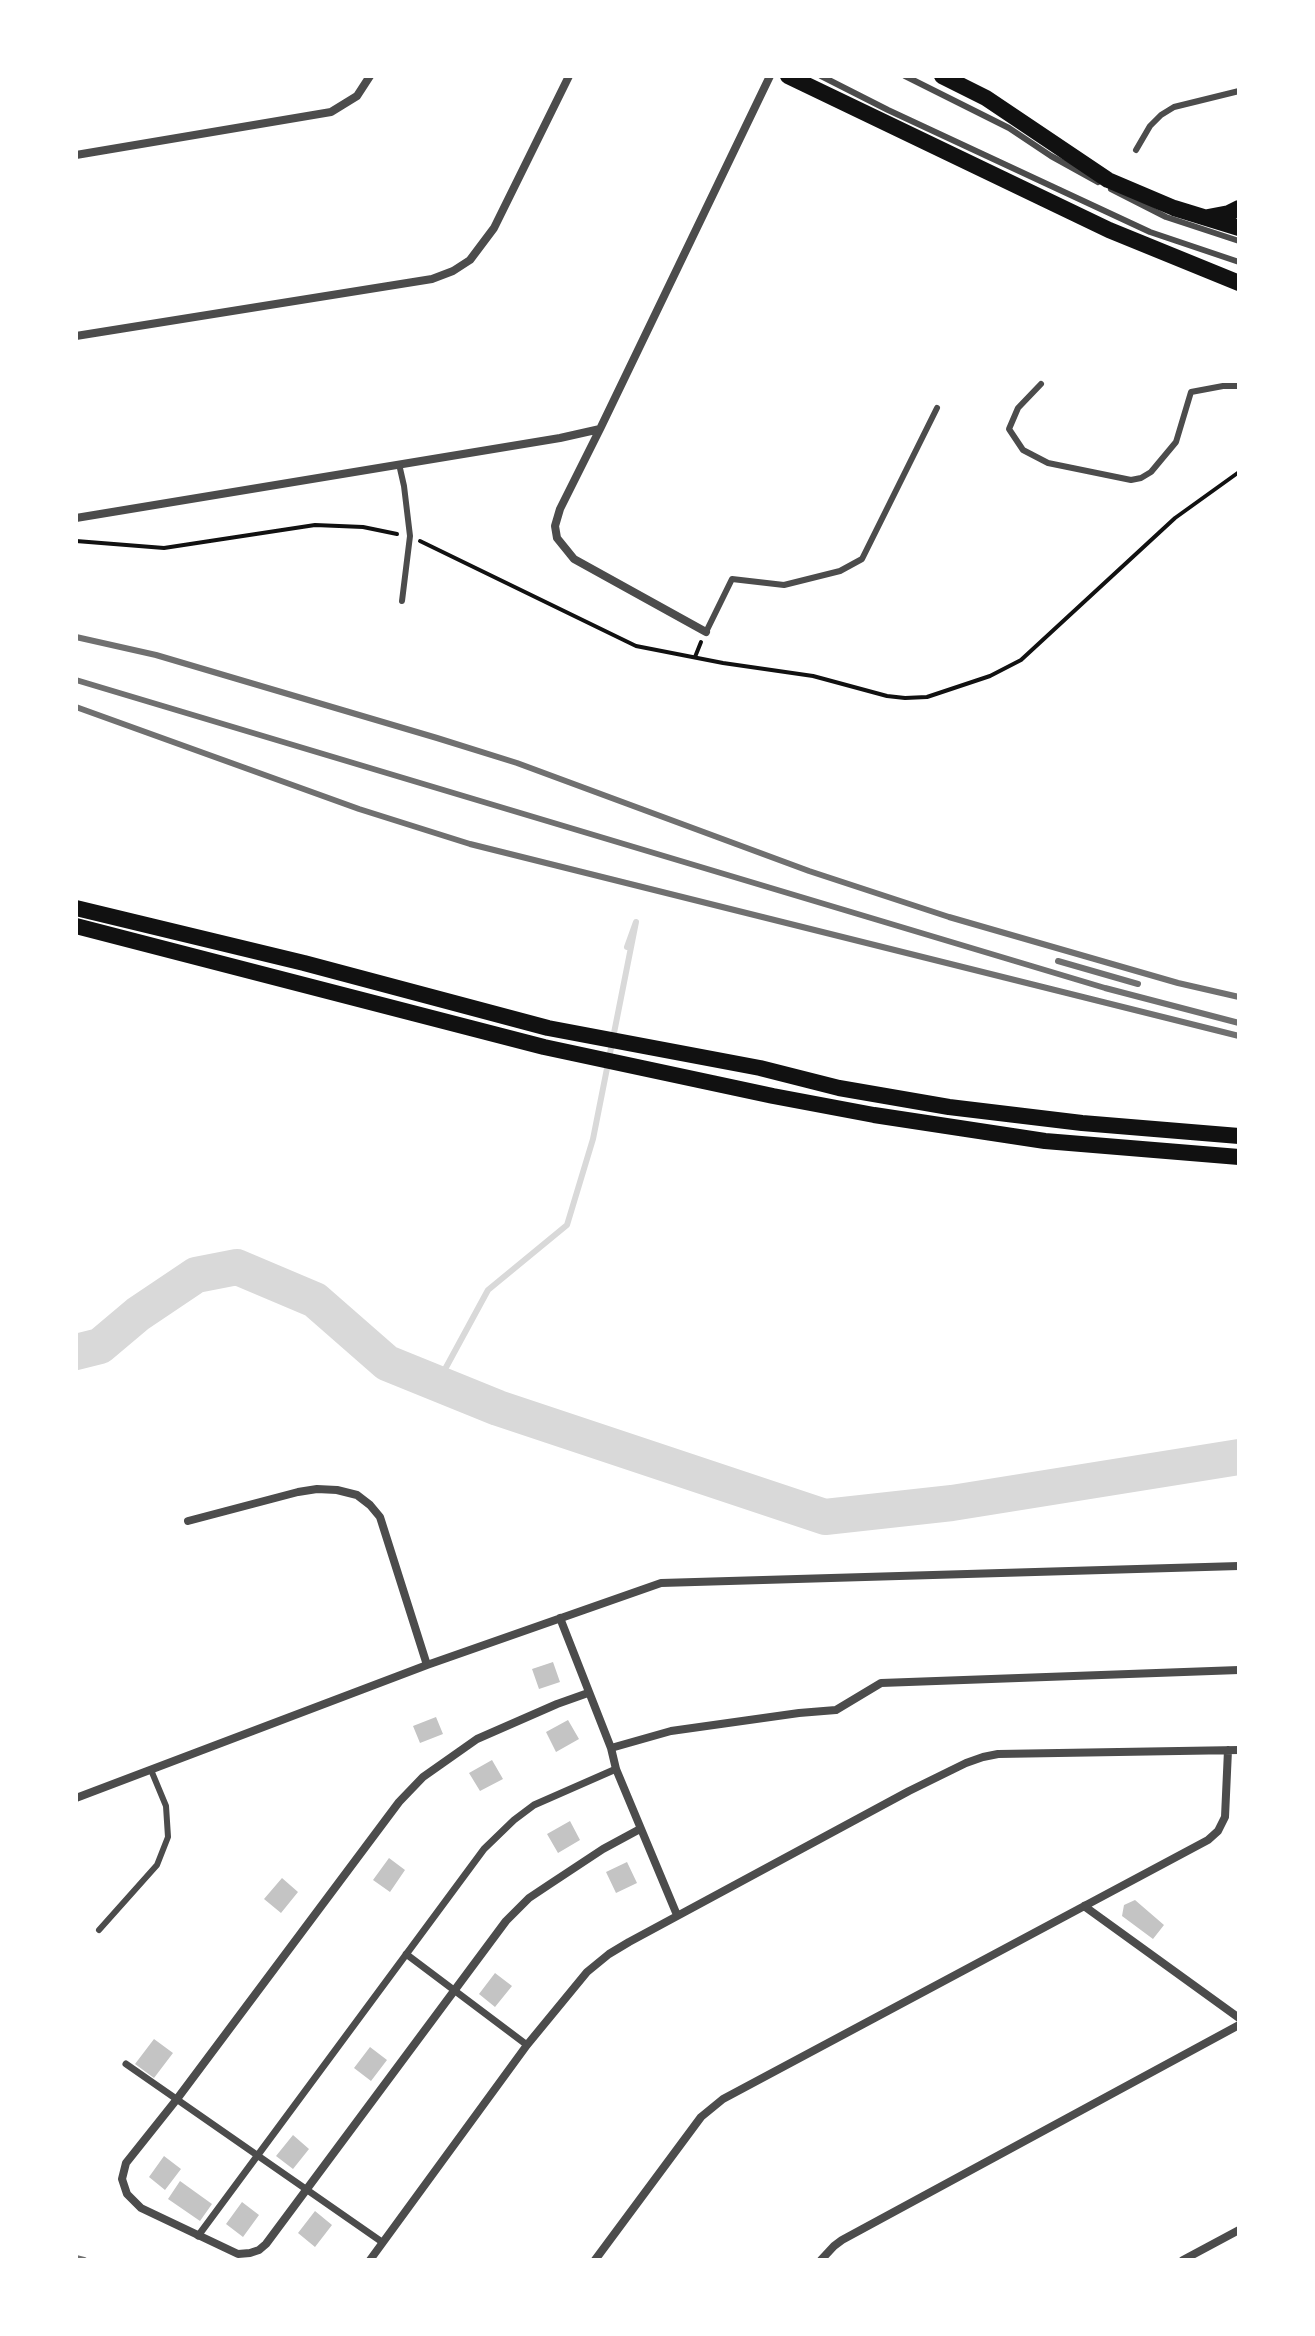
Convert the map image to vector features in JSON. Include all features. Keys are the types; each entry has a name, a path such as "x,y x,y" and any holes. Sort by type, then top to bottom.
{"main road":[{"path":"788,76 1109,230 1239,283"},
{"path":"942,76 972,83 986,98 1108,180 1174,208 1239,228"},
{"path":"1202,217 1217,216 1239,208"},
{"path":"76,908 304,963 548,1028 760,1068 839,1088 949,1107 1082,1123 1239,1136"},
{"path":"76,926 544,1047 664,1074 874,1115 1045,1141 1239,1157"}],"street":[{"path":"76,155 331,112 357,96 370,76"},
{"path":"76,336 432,279 453,271 470,260 494,228 569,76"},
{"path":"706,632 574,559 557,538 555,526 560,509 770,76"},
{"path":"76,518 600,429"},
{"path":"188,1521 317,1489 357,1495 380,1517 427,1665"},
{"path":"76,1798 427,1665 650,1586 676,1581 1239,1566"},
{"path":"560,1618 611,1748 616,1769 677,1915"},
{"path":"611,1748 671,1731 836,1710 881,1683 1239,1670"},
{"path":"588,1693 477,1739 423,1777 377,1830 126,2163 122,2179 127,2194 141,2208 238,2254 259,2250 506,1921 529,1898 603,1849 640,1829"},
{"path":"595,2260 701,2117 723,2099 1199,1846 1218,1831 1225,1817 1228,1750"},
{"path":"370,2260 527,2045 594,1966 609,1954 909,1791 983,1757 998,1754 1239,1750"},
{"path":"198,2236 484,1849 534,1805 616,1769"},
{"path":"1084,1906 1239,2018"},
{"path":"406,1954 527,2045"},
{"path":"821,2260 842,2240 1239,2025"},
{"path":"126,2064 382,2242"},
{"path":"1183,2260 1239,2230"}],"lane":[{"path":"821,76 1150,232 1239,262"},
{"path":"905,76 1009,128 1051,156 1123,196 1166,217 1239,241"},
{"path":"1136,150 1150,126 1174,107 1239,91"},
{"path":"1041,384 1018,408 1009,429 1023,450 1048,463 1131,480 1151,472 1176,442 1191,392 1239,386"},
{"path":"706,632 732,579 784,585 840,571 862,559 937,408"},
{"path":"399,464 410,536 402,601"},
{"path":"99,1930 157,1865 168,1837 166,1806 151,1770"}],"path":[{"path":"76,541 164,548 315,525 363,527 410,536 636,646 813,676 887,696 927,697 979,680 1021,660 1175,518 1239,472"}],"building":[{"path":"553,1662 560,1682 539,1689 532,1669"},
{"path":"436,1717 443,1734 420,1743 413,1726"},
{"path":"568,1720 579,1739 556,1752 546,1732"},
{"path":"492,1760 503,1779 480,1791 469,1773"},
{"path":"570,1821 580,1840 558,1853 547,1834"},
{"path":"389,1858 405,1870 390,1892 373,1880"},
{"path":"627,1862 637,1883 616,1893 606,1872"},
{"path":"282,1878 298,1892 281,1913 264,1899"},
{"path":"1135,1900 1164,1925 1153,1939 1122,1916 1124,1905"},
{"path":"495,1973 512,1986 495,2007 479,1994"},
{"path":"154,2039 173,2053 154,2078 135,2064"},
{"path":"370,2047 387,2060 371,2081 354,2068"},
{"path":"293,2135 309,2149 293,2169 276,2156"},
{"path":"164,2156 181,2169 165,2190 149,2177"},
{"path":"180,2181 212,2204 200,2221 168,2199"},
{"path":"242,2202 259,2215 243,2237 226,2224"},
{"path":"315,2211 332,2225 315,2247 298,2233"}],"waterway":[{"path":"437,1384 488,1290 567,1225 593,1139 636,922 627,947"},
{"path":"76,1352 100,1346 138,1314 196,1275 237,1267 315,1300 387,1363 498,1408 825,1517 952,1503 1239,1457"}],"railway":[{"path":"76,637 156,655 437,738 517,763 809,871 949,917 1178,983 1239,997"},
{"path":"76,680 1105,988 1239,1023"},
{"path":"76,707 359,809 470,844 1239,1036"},
{"path":"1058,961 1138,984"},
{"path":"76,2258 84,2260"}]}
